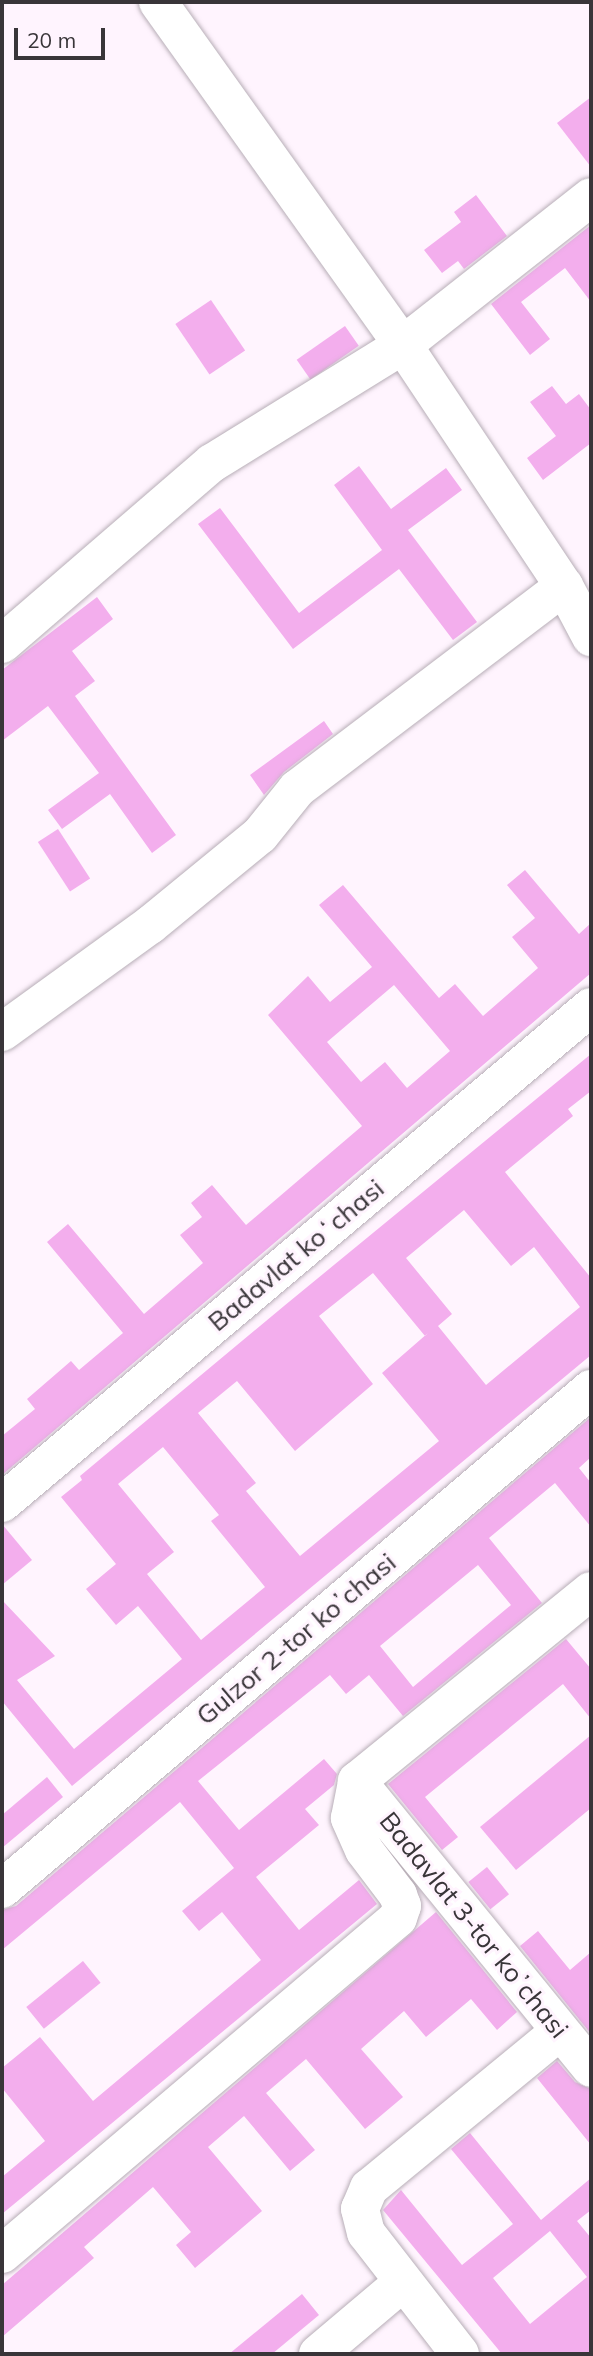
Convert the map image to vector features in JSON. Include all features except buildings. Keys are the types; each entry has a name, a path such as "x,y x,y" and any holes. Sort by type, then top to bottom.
{"street":[{"path":"158,2 403,345 564,586 591,636"},
{"path":"2,644 212,463 403,345 591,197"},
{"path":"2,1032 150,925 260,835 297,789 564,586"},
{"name":"Badavlat koʻchasi","path":"2,1503 591,1007"},
{"name":"Gulzor 2-tor koʼchasi","path":"2,1889 591,1389"},
{"path":"2,2253 398,1918 398,1895 363,1850 350,1818 357,1781 584,1610"},
{"name":"Badavlat 3-tor koʼchasi","path":"357,1781 591,2068"},
{"path":"460,2354 402,2283 366,2233 360,2209 369,2188 560,2031"},
{"path":"318,2354 402,2283"}]}
